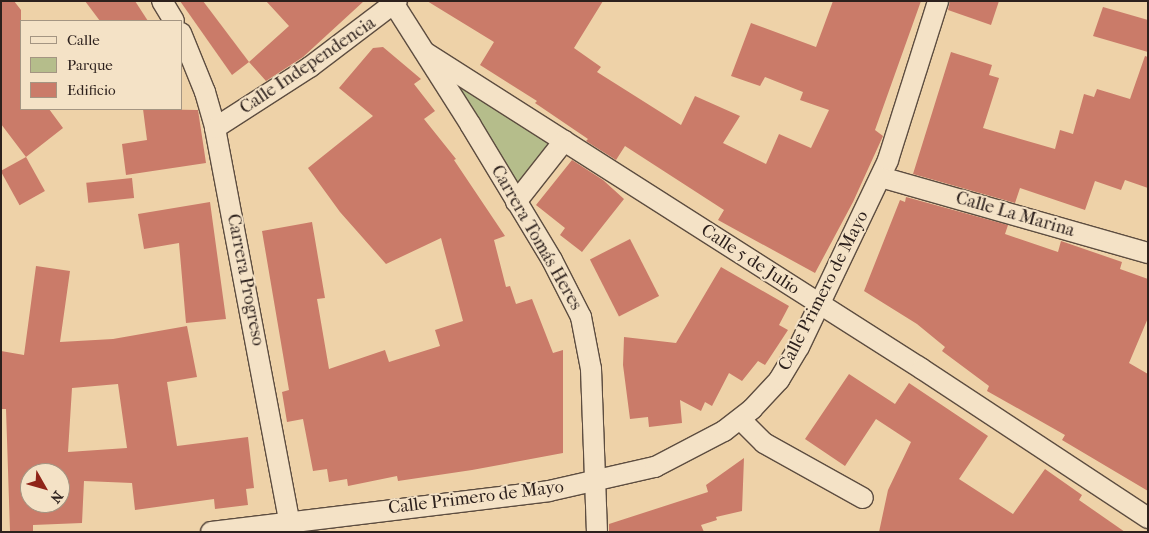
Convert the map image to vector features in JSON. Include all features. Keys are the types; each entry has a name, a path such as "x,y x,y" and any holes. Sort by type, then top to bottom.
{"street":[{"path":"162,1 173,20"},
{"name":"Calle Primero de Mayo","path":"211,532 290,527 549,491 596,481 655,467 696,447 740,419 779,380 819,305 882,177 938,1"},
{"name":"Carrera Tomás Heres","path":"394,2 556,267 581,317 592,370 597,532"},
{"name":"Calle Independencia","path":"215,128 310,67 394,2"},
{"name":"Carrera Progreso","path":"182,35 202,84 215,128 290,527"},
{"name":"Calle 5 de Julio","path":"426,53 1148,518"},
{"path":"516,202 564,141"},
{"name":"Calle La Marina","path":"882,177 1148,253"},
{"path":"740,419 764,443 863,498"}],"green space":[{"path":"426,53 564,141 516,202"}],"building":[{"path":"1,1 14,1 21,10 20,110 50,110 63,128 26,157 1,124"},
{"path":"85,1 135,1 147,20 99,20"},
{"path":"180,1 203,1 249,62 232,75"},
{"path":"266,1 364,1 303,57 266,81 249,62 289,26"},
{"path":"427,1 603,1 574,48 601,67 597,72 681,125 695,96 740,116 723,143 766,164 779,134 811,148 829,110 800,100 803,92 765,77 760,86 731,76 751,23 816,47 833,1 921,1 875,130 883,136 853,202 815,273 718,220 724,210 625,146 616,160 586,141 588,139 535,103 537,101 480,65 494,42"},
{"path":"950,1 999,1 991,25 948,10"},
{"path":"1103,7 1148,20 1148,52 1093,36"},
{"path":"383,47 421,79 414,84 435,111 424,119 456,159 454,160 505,236 494,240 506,287 510,286 516,304 532,299 553,353 563,350 563,453 472,470 398,481 397,476 348,486 347,479 329,482 327,469 313,471 303,419 287,422 282,392 289,390 262,231 312,222 325,298 317,299 329,369 385,350 389,362 440,346 435,330 463,321 441,238 386,264 340,212 308,168 373,116 339,88 373,48"},
{"path":"951,52 992,65 989,75 999,78 983,128 1055,149 1060,130 1073,134 1084,94 1094,97 1097,89 1130,99 1145,56 1148,57 1148,188 1125,180 1121,190 1095,181 1085,210 1020,188 1015,203 913,174"},
{"path":"143,110 198,110 206,163 126,175 122,144 147,140"},
{"path":"26,157 45,191 20,205 1,171"},
{"path":"572,160 603,180 624,199 582,252 560,235 565,228 536,205"},
{"path":"132,178 134,198 88,203 86,183"},
{"path":"906,197 1008,225 1005,234 1058,252 1061,241 1122,262 1120,269 1148,279 1148,318 1129,363 1148,374 1148,491 1062,440 1065,435 987,391 989,386 942,351 945,347 917,324 864,291 900,200 905,202"},
{"path":"210,202 226,319 186,323 179,243 144,249 138,214"},
{"path":"630,239 659,296 619,316 590,259"},
{"path":"36,266 70,271 60,342 113,339 187,326 197,377 167,382 177,446 248,437 254,488 246,489 248,505 215,509 214,499 135,510 132,483 84,481 82,523 33,525 33,532 10,531 6,409 1,409 1,351 24,355","holes":["118,384 127,448 68,452 72,388"]},
{"path":"721,267 789,306 779,325 788,330 765,365 758,361 742,381 729,373 712,406 705,402 701,411 680,400 682,423 649,427 648,417 630,419 623,365 624,337 676,343"},
{"path":"849,374 895,404 909,383 988,436 959,479 1013,514 1045,469 1082,495 1079,500 1125,532 879,532 888,490 911,442 876,419 845,466 805,439"},
{"path":"744,458 742,511 716,517 717,520 701,525 704,532 609,532 609,524 708,492 706,485"}]}
